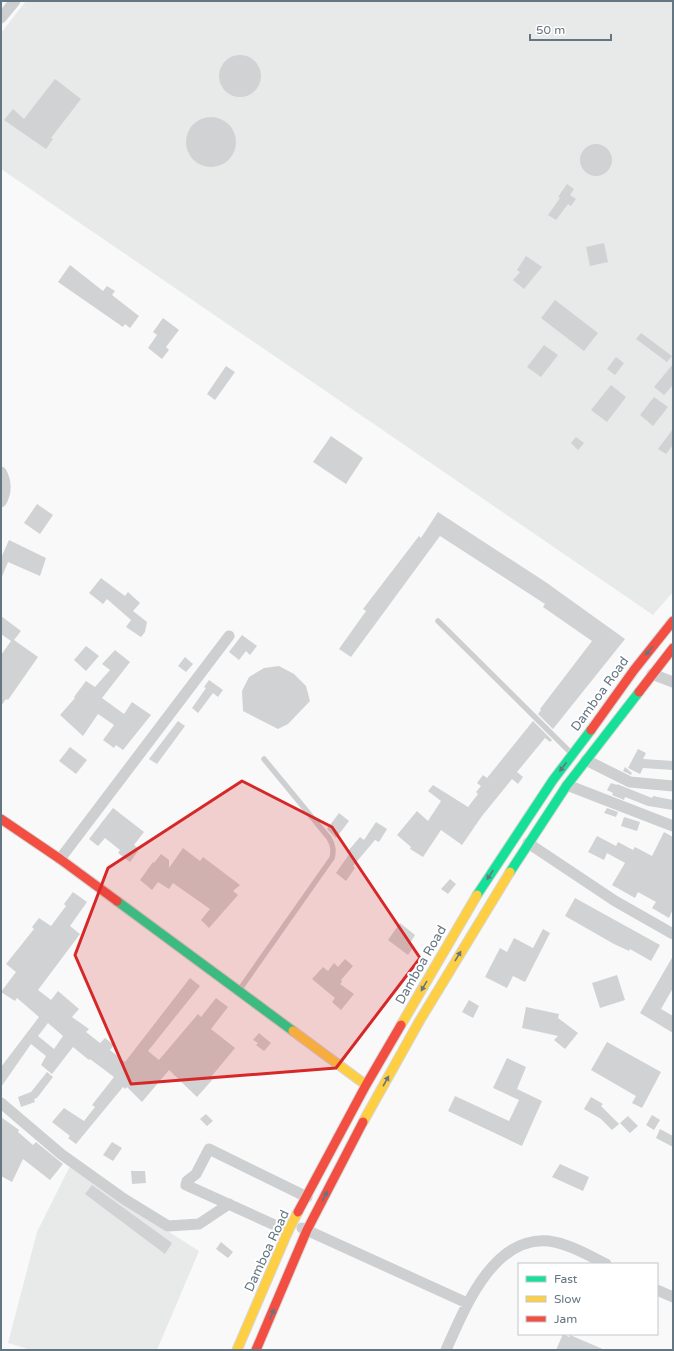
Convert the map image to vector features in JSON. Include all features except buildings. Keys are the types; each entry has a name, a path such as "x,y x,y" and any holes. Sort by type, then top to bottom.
{"main road":[{"name":"Damboa Road","path":"237,1350 290,1227 366,1085 476,896 553,780 634,670 673,621"},
{"name":"Damboa Road","path":"256,1350 307,1230 361,1125 420,1020 528,843 567,785 673,648"},
{"path":"1,819 60,859 366,1085"}],"street":[{"path":"1,18 15,1"},
{"path":"1,472 5,478 5,495 1,502"},
{"path":"60,859 229,636"},
{"path":"652,674 673,682"},
{"path":"586,760 630,782 673,786"},
{"path":"567,785 673,826"},
{"path":"528,843 615,901 673,934"},
{"path":"1,1103 61,1154 124,1200 168,1226 199,1224 229,1204"},
{"path":"307,1197 209,1149 196,1174 187,1181 186,1186 290,1227 307,1230 467,1303"},
{"path":"446,1350 467,1303 480,1280 503,1256 526,1243 548,1241 576,1249 604,1263"},
{"path":"658,1290 673,1296"}],"lane":[{"path":"438,621 572,754"},
{"path":"239,991 334,853 333,845 329,838 264,759"}],"highlighted area":[{"path":"242,781 332,827 420,958 336,1068 131,1084 75,955 108,868"}],"shaded area":[{"path":"26,1 673,1 673,592 653,615 1,169 1,33"},
{"path":"72,1162 150,1220 199,1251 157,1350 31,1350 8,1343 37,1232"}],"traffic: fast":[{"path":"510,872 567,785 639,692"},
{"path":"477,895 553,780 591,730"},
{"path":"117,901 293,1031"}],"traffic: slow":[{"path":"363,1122 420,1020 510,872"},
{"path":"401,1025 477,895"},
{"path":"293,1031 366,1085"},
{"path":"237,1350 288,1231 298,1212"}],"traffic: jam":[{"path":"591,730 634,670 673,621"},
{"path":"639,692 673,648"},
{"path":"1,819 60,859 117,901"},
{"path":"298,1212 366,1085 401,1025"},
{"path":"256,1350 307,1230 363,1122"}]}
